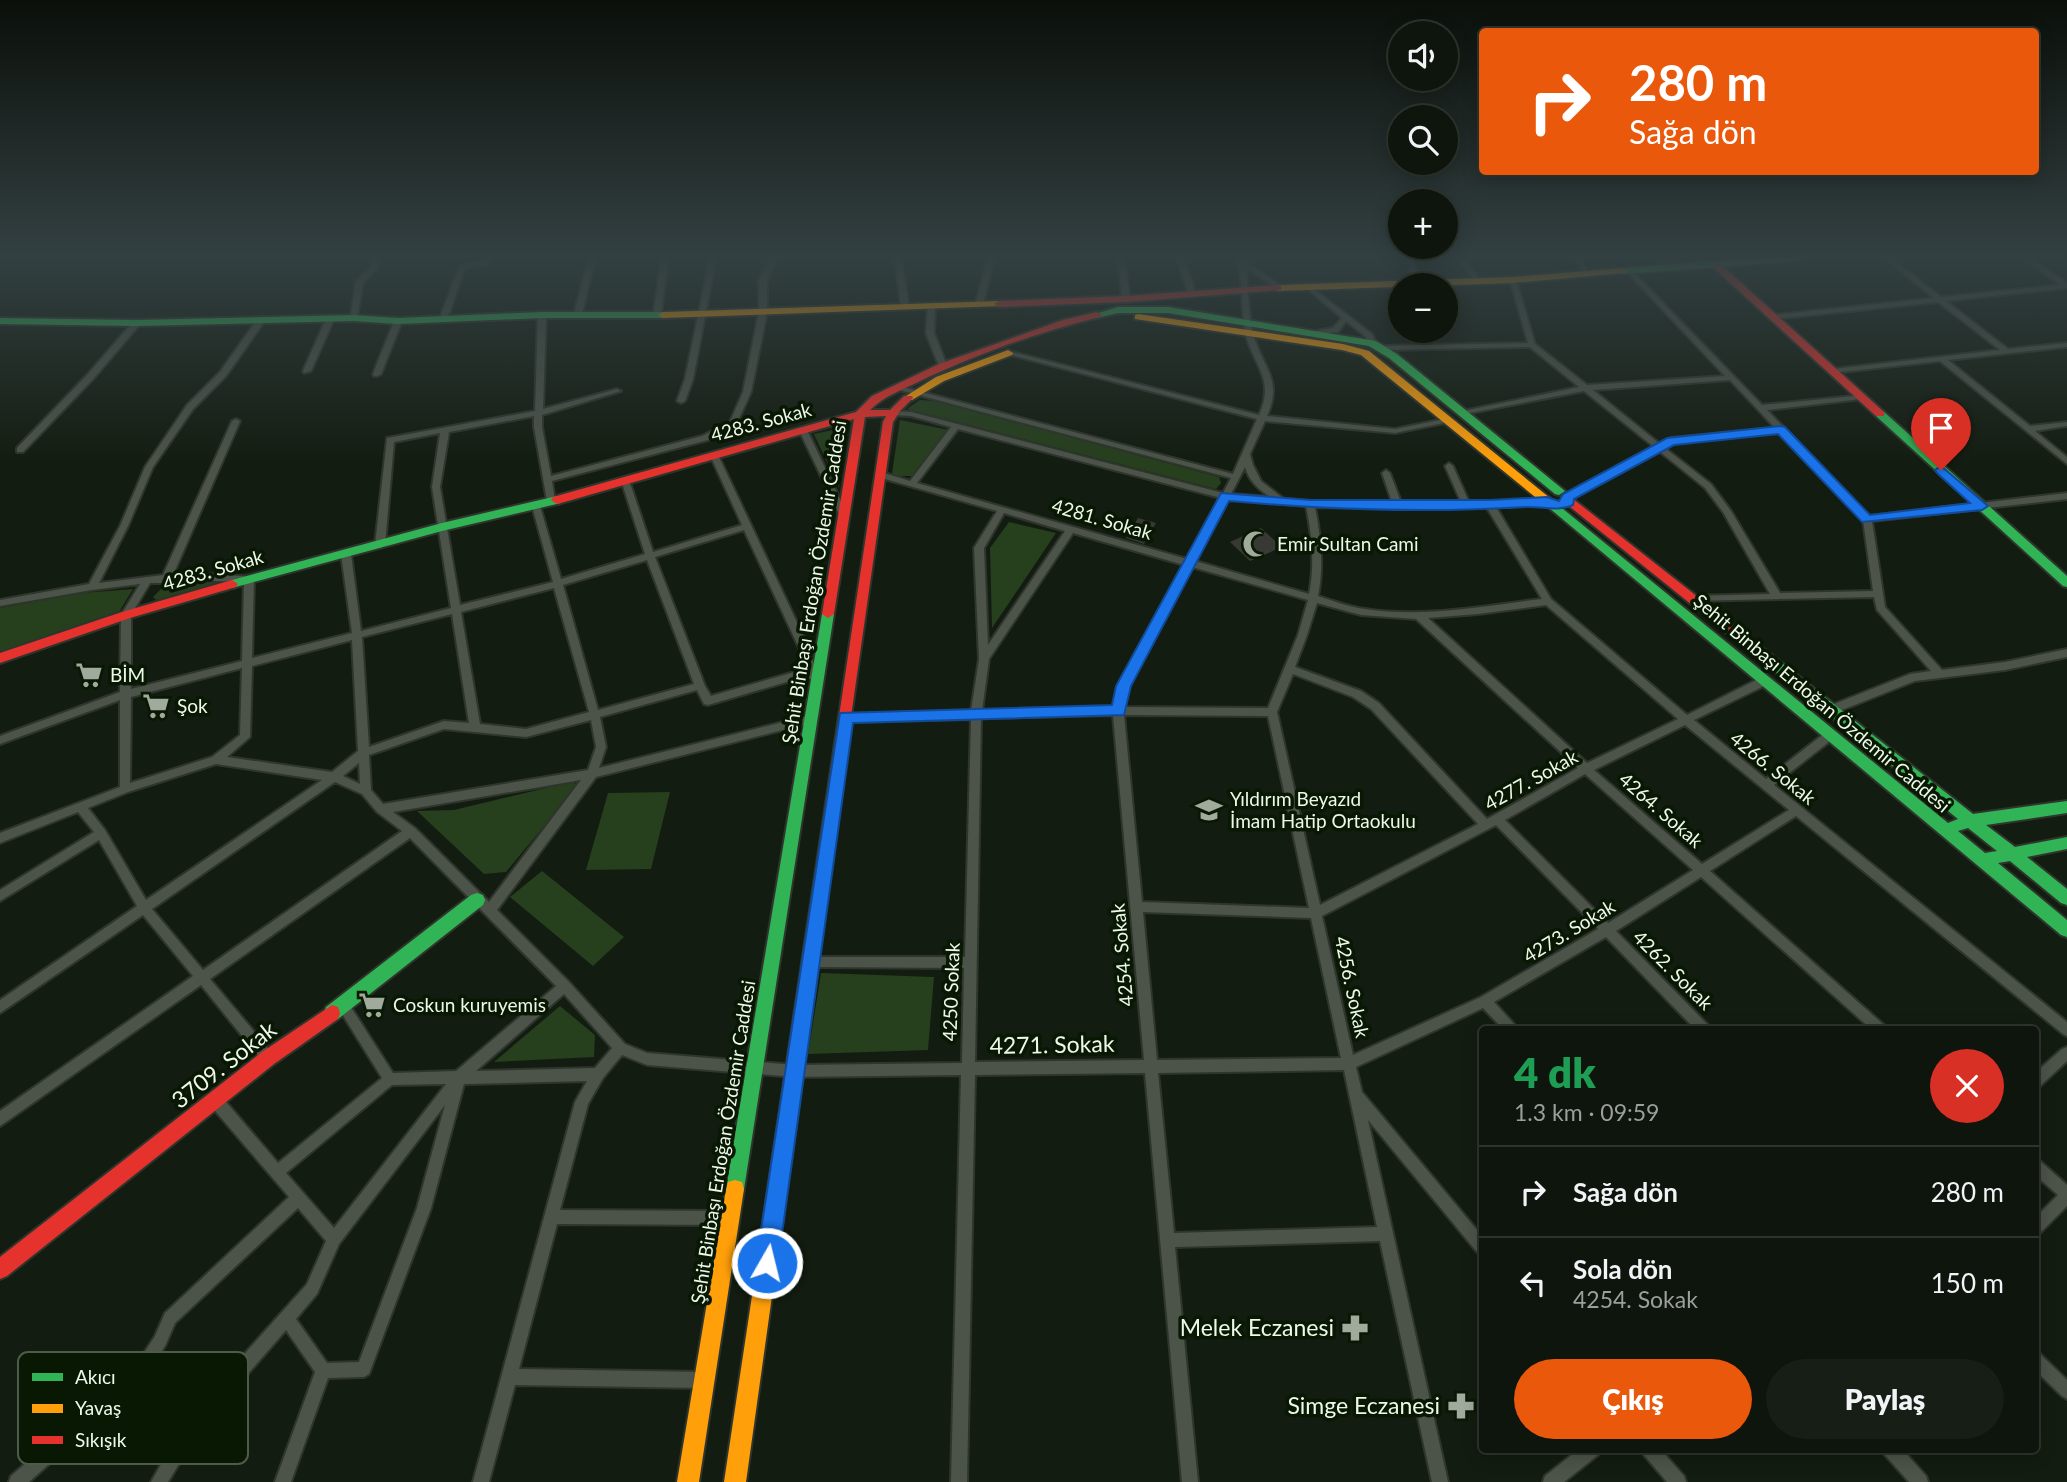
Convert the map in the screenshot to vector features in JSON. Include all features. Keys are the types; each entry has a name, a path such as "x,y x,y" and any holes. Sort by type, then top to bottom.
{"main road":[{"name":"Şehit Binbaşı Erdoğan Özdemir Caddesi","path":"688,1482 860,414 876,398 943,366 1052,327"},
{"name":"Şehit Binbaşı Erdoğan Özdemir Caddesi","path":"891,413 918,393 953,373 1081,327"},
{"name":"Şehit Binbaşı Erdoğan Özdemir Caddesi","path":"1249,327 1364,353 1449,420 1692,599 2067,898"},
{"name":"Şehit Binbaşı Erdoğan Özdemir Caddesi","path":"1250,327 1318,333 1377,346 1463,413 1764,681 2067,930"},
{"path":"1784,327 2067,583"},
{"path":"735,1482 891,413"},
{"name":"4283. Sokak","path":"0,658 126,615 249,579 442,527 536,506 860,414 891,413"},
{"path":"1945,830 1970,821 2067,807"},
{"path":"1983,860 2067,843"},
{"name":"3709. Sokak","path":"0,1269 268,1058 477,900"}],"street":[{"path":"20,450 133,327"},
{"path":"92,586 124,526 149,467 190,407 223,374 256,327"},
{"path":"307,371 326,327"},
{"path":"377,374 396,327"},
{"path":"542,327 538,427 551,501"},
{"path":"681,401 689,379 698,327"},
{"path":"547,480 654,453 726,429 737,418 744,402 760,327"},
{"path":"930,327 943,366"},
{"name":"4254. Sokak","path":"1190,1482 1118,711 1124,686 1236,477 1269,402 1269,380 1248,327"},
{"path":"1318,333 1337,327"},
{"path":"1358,327 1377,346 1532,345"},
{"path":"1527,327 1532,345 1707,486 1727,511 1777,597"},
{"path":"1683,327 1867,519 1880,608 1938,672"},
{"path":"1976,327 2007,352"},
{"path":"1833,372 2067,345"},
{"path":"1008,353 1263,418 1395,431 1449,420"},
{"path":"1942,359 2067,461"},
{"path":"1463,413 1585,388 1731,378"},
{"path":"896,388 1236,477"},
{"path":"380,545 390,440 539,413 617,391"},
{"path":"1760,408 1861,397"},
{"name":"4283. Sokak","path":"891,413 911,414 1225,496 1310,504 1490,505 1557,498 1592,485 1658,447 1688,438 1781,430"},
{"path":"166,580 236,421"},
{"path":"2028,429 2067,424"},
{"path":"912,484 956,426"},
{"path":"445,429 436,487 475,728"},
{"path":"803,430 844,516"},
{"path":"714,455 805,650 816,692"},
{"path":"1247,455 1249,472 1254,482 1284,502"},
{"path":"1449,466 1466,504"},
{"path":"1386,473 1397,504"},
{"name":"4281. Sokak","path":"881,475 1361,612 1420,617 1548,601"},
{"path":"625,480 650,556 700,686 709,701 811,671"},
{"path":"1867,519 2067,496"},
{"path":"846,718 1118,711 1272,712 1314,598 1319,562 1318,534 1310,504"},
{"name":"4266. Sokak","path":"1490,505 1548,601 1685,719 2067,1030"},
{"path":"489,911 592,774 601,747 536,506"},
{"name":"4250 Sokak","path":"959,1482 976,714 984,659 979,548 1002,509"},
{"path":"0,740 127,694 557,584 747,526"},
{"path":"984,659 1071,528"},
{"path":"346,554 357,636 366,791"},
{"path":"0,603 92,586 212,575 249,579 245,737 216,760 125,789 0,838"},
{"path":"125,789 126,615 146,582"},
{"path":"1692,599 1876,594"},
{"name":"4264. Sokak","path":"1420,617 1586,769 1877,1026"},
{"path":"1833,709 1914,677 2005,666 2067,653"},
{"name":"4262. Sokak","path":"1290,669 1357,694 1375,706 1701,1026"},
{"name":"4277. Sokak","path":"1316,913 1586,769 1764,681"},
{"path":"0,1007 334,777 365,752 444,725 526,733 700,686"},
{"name":"4256. Sokak","path":"1272,712 1440,1482"},
{"path":"381,808 592,774 811,719"},
{"path":"1766,785 1830,735"},
{"path":"216,760 334,777 366,791 381,808 411,831 565,986 620,1048 598,1074 582,1102 481,1482"},
{"path":"80,806 101,833 144,907 268,1058"},
{"name":"4273. Sokak","path":"1349,1064 1485,1001 1606,931 1797,810"},
{"path":"0,1119 411,831"},
{"path":"0,896 101,833"},
{"path":"1138,907 1316,913"},
{"path":"810,962 971,963"},
{"path":"248,1361 312,1289 334,1239 459,1077 565,986"},
{"path":"1485,1001 1508,1026"},
{"path":"342,1004 390,1079"},
{"name":"4271. Sokak","path":"620,1048 647,1059 794,1071 1349,1064"},
{"path":"2039,1078 2067,1053"},
{"path":"278,1171 390,1079 598,1074"},
{"path":"323,1371 364,1370 424,1208 459,1077"},
{"path":"1356,1094 1479,1243"},
{"path":"216,1101 334,1239"},
{"path":"2039,1170 2067,1195 2039,1224"},
{"path":"153,1352 170,1318 299,1197"},
{"path":"552,1217 730,1218"},
{"path":"1168,1240 1386,1234"},
{"path":"286,1318 323,1371"},
{"path":"2039,1363 2067,1391"},
{"path":"283,1482 323,1371"},
{"path":"509,1377 704,1380"},
{"path":"1551,1482 1587,1453"},
{"path":"1653,1453 1678,1482"},
{"path":"1895,1453 1920,1482"},
{"path":"17,1482 37,1464"},
{"path":"159,1482 170,1464"}],"green space":[{"path":"920,400 934,401 1219,477 1221,483 1216,489 907,409"},
{"path":"900,420 948,430 912,476 894,476 892,473"},
{"path":"848,427 839,488 814,434"},
{"path":"1009,522 1056,533 992,628 990,548"},
{"path":"230,580 156,600 153,597 166,584"},
{"path":"133,589 119,612 0,653 0,608 82,593"},
{"path":"571,782 577,784 575,789 506,872 484,874 417,811 454,810"},
{"path":"670,792 651,869 586,870 608,793"},
{"path":"542,871 624,937 593,966 510,897"},
{"path":"821,973 934,977 928,1050 808,1054"},
{"path":"560,1006 595,1035 594,1057 494,1062"}],"building":[{"path":"1138,518 1156,523 1144,544 1126,538"},
{"name":"Emir Sultan Cami","path":"1261,528 1282,547 1250,561 1230,542"}],"traffic: fast":[{"path":"1274,327 1372,343 1393,356 1559,491"},
{"path":"1880,414 2067,583"},
{"path":"232,584 442,527 557,500"},
{"path":"1552,504 2067,930"},
{"path":"735,1189 828,614"},
{"path":"1773,663 2067,898"},
{"path":"790,1103 835,790"},
{"path":"1945,830 1970,821 2067,807"},
{"path":"1983,860 2067,843"},
{"path":"332,1013 477,900"}],"traffic: slow":[{"path":"1207,327 1343,347 1365,353 1544,498"},
{"path":"908,398 940,379 1008,353"},
{"path":"735,1482 790,1103"},
{"path":"688,1482 735,1189"}],"traffic: jam":[{"path":"828,614 860,414 876,398 943,366 1052,327"},
{"path":"1784,327 1880,414"},
{"path":"835,790 888,422 896,409 908,398"},
{"path":"557,500 860,414 892,413"},
{"path":"1568,499 1773,663"},
{"path":"0,658 126,615 232,584"},
{"path":"0,1269 268,1058 332,1013"}],"place":[{"name":"Emir Sultan Cami","path":"1256,544"},
{"name":"BİM","path":"89,675"},
{"name":"Şok","path":"156,706"},
{"name":"Yıldırım Beyazıd İmam Hatip Ortaokulu","path":"1209,810"},
{"name":"Coskun kuruyemis","path":"372,1005"},
{"name":"Melek Eczanesi","path":"1355,1328"},
{"name":"Simge Eczanesi","path":"1461,1406"}],"route":[{"path":"767,1263 846,718 1118,711 1124,686 1225,496 1310,504 1490,505 1547,501 1560,506 1568,502 1568,497 1671,441 1781,430 1867,519 1982,506 1941,470"}]}
